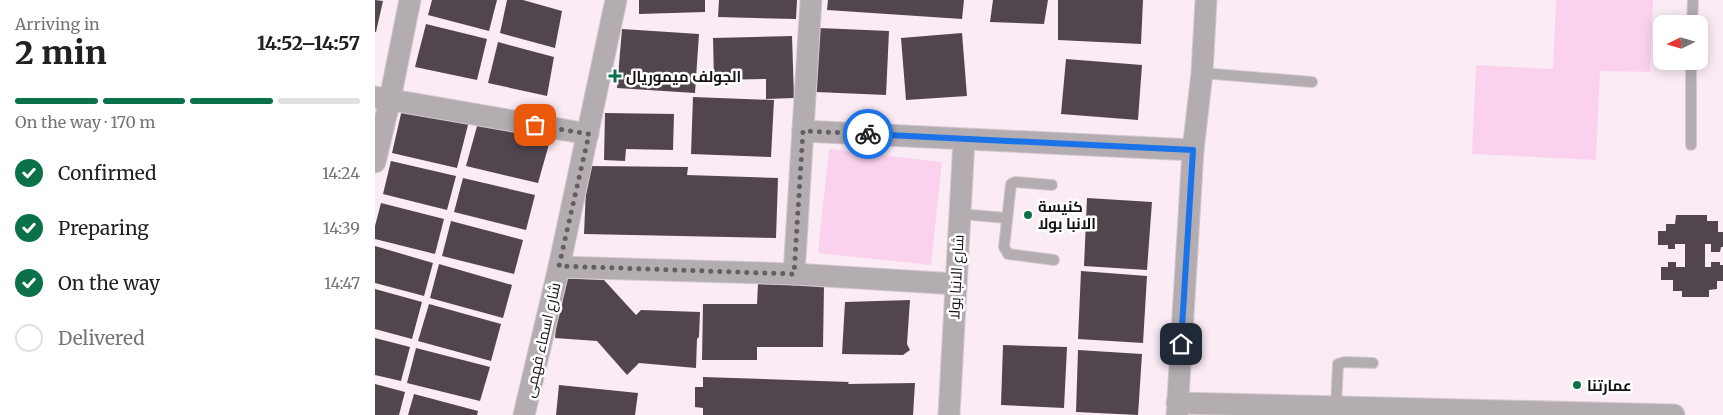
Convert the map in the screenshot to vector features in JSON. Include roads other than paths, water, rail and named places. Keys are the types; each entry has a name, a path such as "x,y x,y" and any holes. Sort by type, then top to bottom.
{"street":[{"path":"375,162 383,98 410,0"},
{"name":"شارع اسماء فهمى","path":"524,415 589,134 616,0"},
{"path":"794,274 811,0"},
{"path":"1206,0 1202,73 1193,150 1177,409 1674,415"},
{"path":"383,98 589,134"},
{"path":"803,131 1193,150"},
{"name":"شارع الانبا بولا","path":"949,415 964,140"},
{"path":"559,266 794,274 956,284"}],"lane":[{"path":"1692,15 1693,0"},
{"path":"1691,70 1691,145"},
{"path":"1202,73 1312,82"},
{"path":"1052,185 1015,182 1011,184 1003,247 1006,252 1053,260"},
{"path":"960,214 1007,218"},
{"path":"1336,411 1339,364 1345,362 1373,363"}],"place":[{"name":"الجولف ميموريال","path":"615,76"},
{"name":"كنيسة الانبا بولا","path":"1028,215"},
{"name":"عمارتنا","path":"1577,385"}]}
